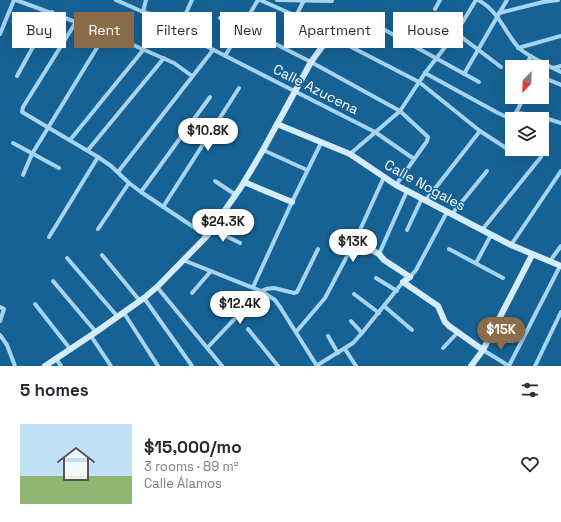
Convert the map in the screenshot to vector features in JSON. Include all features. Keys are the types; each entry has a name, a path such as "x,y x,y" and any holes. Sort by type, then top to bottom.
{"street":[{"path":"0,34 15,0 30,2 52,12"},
{"path":"116,0 143,12 146,0"},
{"path":"187,12 192,0"},
{"path":"251,12 259,0 287,12"},
{"path":"277,0 332,1"},
{"path":"298,12 303,0"},
{"path":"435,9 440,0"},
{"path":"463,22 477,0 486,4 498,15 518,48 536,60"},
{"path":"464,74 507,0"},
{"path":"498,15 544,1 558,0"},
{"path":"74,25 23,107 22,112 88,150 118,172 141,192 207,236"},
{"path":"385,30 479,82"},
{"path":"518,48 561,36"},
{"path":"463,39 477,51 501,67"},
{"path":"276,44 400,111 429,139 396,185"},
{"path":"134,45 174,62 192,76"},
{"path":"17,76 32,48"},
{"path":"23,175 32,154 97,48"},
{"name":"Calle Azucena","path":"209,48 374,132 414,159"},
{"path":"225,56 230,48"},
{"path":"45,366 142,300 157,287 207,236 244,182 311,62 321,48"},
{"path":"353,48 419,82 480,131 505,147"},
{"path":"350,154 400,111 425,73 445,48"},
{"path":"70,140 144,49"},
{"path":"118,172 212,50"},
{"path":"529,60 531,56"},
{"path":"88,150 164,58"},
{"path":"553,68 561,66"},
{"path":"549,67 561,72"},
{"path":"425,73 505,116"},
{"path":"549,81 561,85"},
{"path":"163,207 239,88"},
{"path":"141,192 210,97"},
{"path":"549,119 561,123"},
{"name":"Calle Nogales","path":"277,124 350,154 407,191 511,245 560,266"},
{"path":"407,230 424,199 480,131"},
{"path":"13,143 59,168"},
{"path":"253,287 321,143"},
{"path":"263,150 307,170"},
{"path":"50,238 98,157"},
{"path":"482,230 541,157"},
{"path":"184,260 253,287 275,300 317,366 345,349 362,333 403,282 416,270 450,213 487,171"},
{"path":"511,245 561,171"},
{"path":"296,332 325,298 355,241 384,177"},
{"path":"215,181 236,195"},
{"path":"244,182 292,202"},
{"path":"98,229 129,183"},
{"path":"379,254 407,191"},
{"path":"212,229 240,243"},
{"path":"476,263 491,235"},
{"path":"355,241 379,254 384,260 410,277"},
{"path":"550,261 561,246"},
{"path":"208,348 261,291 270,288 294,293 297,292 318,249"},
{"path":"449,249 503,278"},
{"path":"102,255 142,300 192,366"},
{"path":"471,366 483,350 532,255"},
{"path":"68,258 121,315 158,366"},
{"path":"403,282 438,306 445,322 449,326 509,366 560,266"},
{"path":"192,293 211,270"},
{"path":"376,278 397,291"},
{"path":"53,281 96,332"},
{"path":"157,287 222,366"},
{"path":"354,294 379,313"},
{"path":"35,304 70,350"},
{"path":"384,306 412,330"},
{"path":"0,321 2,308"},
{"path":"535,366 561,312"},
{"path":"351,321 362,333"},
{"path":"248,329 278,366"},
{"path":"443,348 458,332"},
{"path":"0,335 7,345 15,366"},
{"path":"91,336 111,366"},
{"path":"328,336 338,353"},
{"path":"345,349 356,366"},
{"path":"56,359 61,366"}]}
